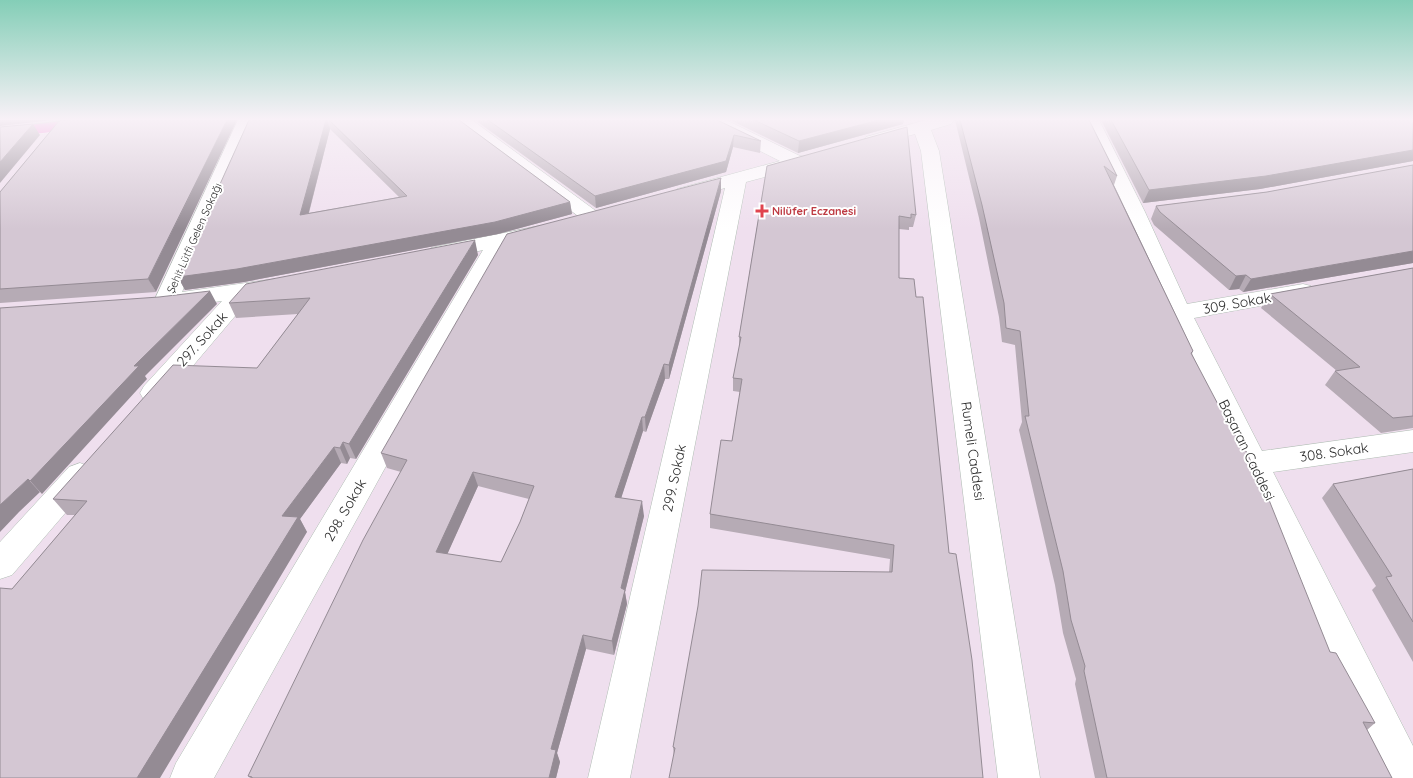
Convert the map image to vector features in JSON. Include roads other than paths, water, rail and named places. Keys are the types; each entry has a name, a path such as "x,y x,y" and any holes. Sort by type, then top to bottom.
{"street":[{"name":"Şehit Lütfi Gelen Sokağı","path":"229,156 156,302 244,292"},
{"path":"421,257 499,242 602,216 514,156"},
{"path":"786,156 797,162"},
{"path":"663,199 818,156"},
{"name":"Rumeli Caddesi","path":"931,156 1019,778"},
{"name":"Başaran Caddesi","path":"1112,156 1144,211 1179,313 1407,778"},
{"name":"299. Sokak","path":"609,778 737,178"},
{"name":"298. Sokak","path":"191,778 499,242"},
{"path":"244,292 293,282"},
{"name":"309. Sokak","path":"1179,313 1325,287"},
{"name":"297. Sokak","path":"138,410 244,292"},
{"name":"308. Sokak","path":"1254,463 1413,441"},
{"path":"0,565 99,454"}],"place":[{"name":"Nilüfer Eczanesi","path":"762,211"}]}
